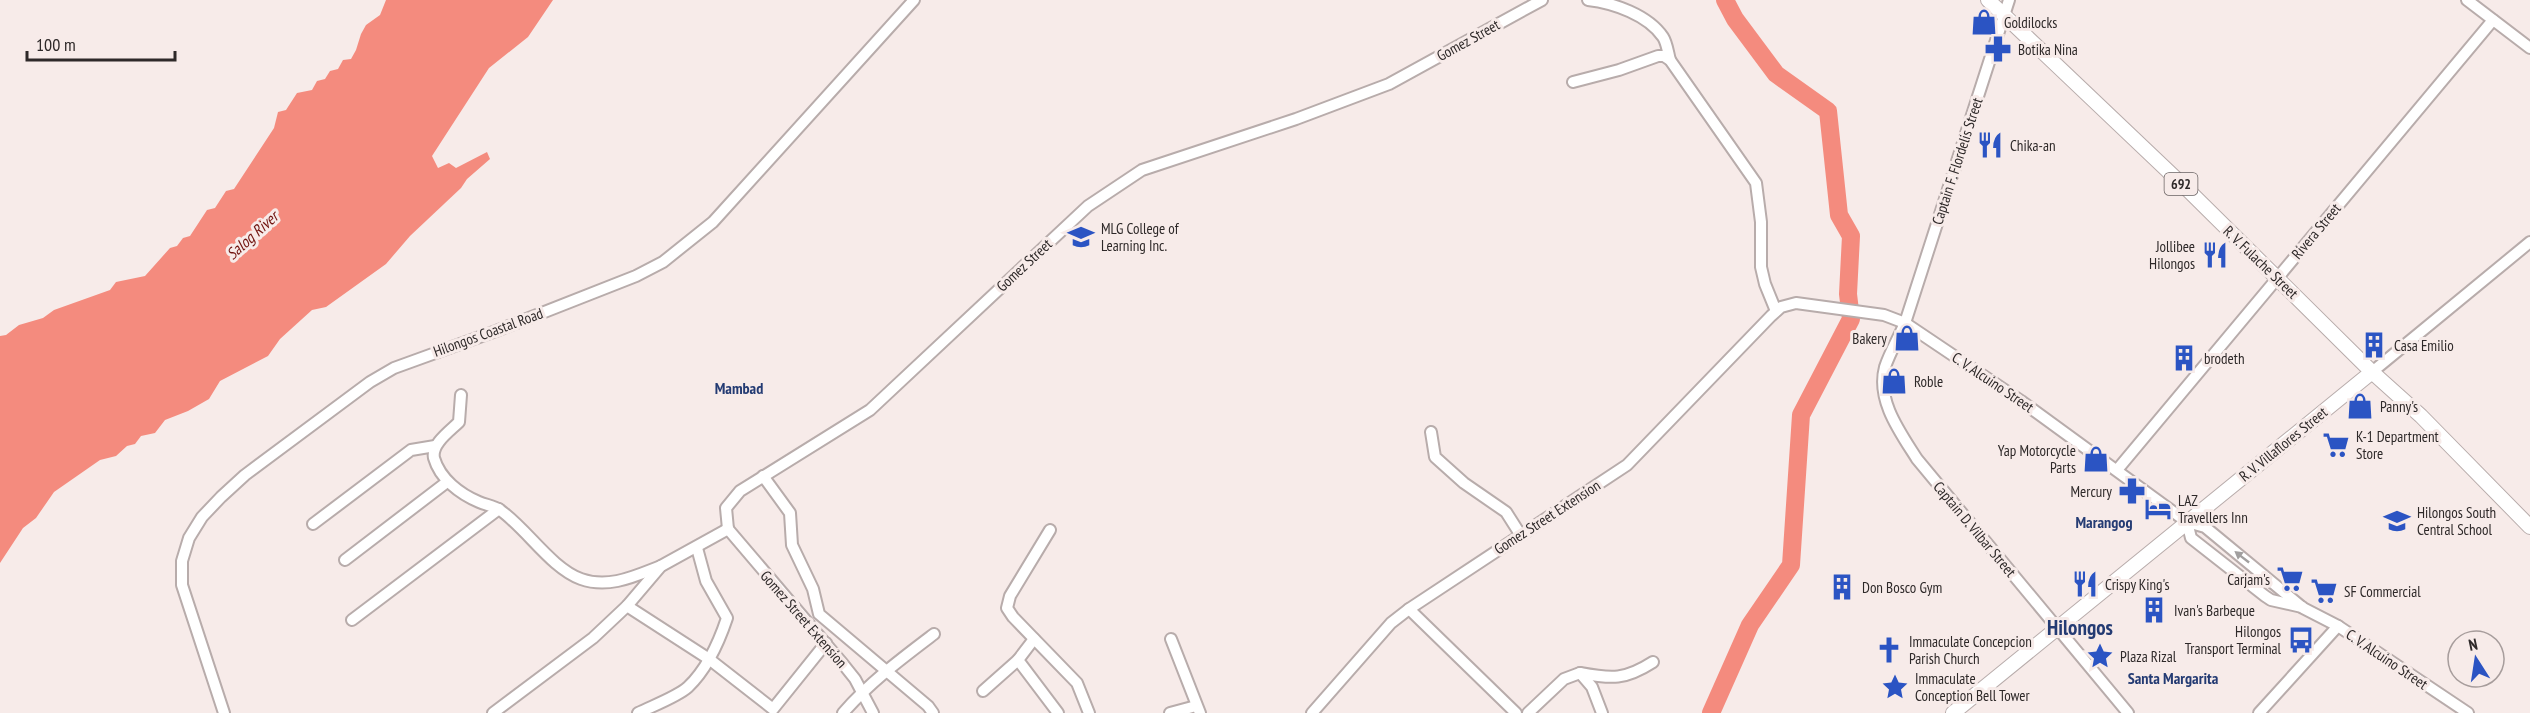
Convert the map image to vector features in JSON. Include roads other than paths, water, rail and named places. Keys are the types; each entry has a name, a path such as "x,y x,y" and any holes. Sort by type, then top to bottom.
{"main road":[{"name":"R. V. Fulache Street","path":"1988,0 2372,372 2421,416 2530,528"},
{"name":"R. V. Villaflores Street","path":"1953,713 2372,372"}],"street":[{"name":"Hilongos Coastal Road","path":"224,713 184,593 182,568 189,538 202,517 220,497 245,475 361,388 394,368 507,327 636,276 663,262 714,222 914,0"},
{"name":"Gomez Street","path":"728,530 726,508 740,491 870,410 1088,206 1142,170 1296,119 1389,84 1542,0"},
{"path":"1588,0 1603,2 1637,14 1663,38 1670,60 1756,183 1761,222 1761,267 1765,284 1776,310"},
{"name":"Captain F. Flordelis Street","path":"1905,323 2009,0"},
{"path":"2467,0 2530,48"},
{"name":"Rivera Street","path":"2117,470 2493,20"},
{"path":"1573,82 1658,56 1664,56 1670,60"},
{"name":"R. V. Villaflores Street","path":"2372,372 2530,242"},
{"name":"C. V. Alcuino Street","path":"1776,310 1796,303 1884,315 1905,323 2021,401 2187,522 2205,527 2303,608 2338,627 2468,713"},
{"name":"Gomez Street Extension","path":"1312,713 1390,623 1626,465 1776,310"},
{"name":"Captain D. Vilbar Street","path":"1905,323 1885,368 1885,392 1891,420 1917,459 2057,627 2124,712"},
{"path":"313,524 411,450 435,446 459,422 461,395"},
{"path":"1431,432 1435,457 1464,483 1506,512 1520,534"},
{"path":"435,446 434,457 447,482 476,501 499,509 566,571 580,579 598,583 617,582 661,566 728,530"},
{"path":"763,476 790,513 792,545 813,589 819,614 928,706 933,713"},
{"path":"345,560 447,482"},
{"path":"352,620 499,509"},
{"name":"C. V. Alcuino Street","path":"2187,522 2191,538 2265,596 2271,600 2303,608"},
{"name":"Gomez Street Extension","path":"728,530 855,679 873,713"},
{"path":"1050,530 1008,603 1009,612 1077,683 1085,711"},
{"path":"638,713 687,688 709,659 720,639 727,618 706,581 697,548"},
{"path":"493,713 593,638 627,606 661,566"},
{"path":"627,606 709,659 774,712 826,643"},
{"path":"1409,609 1516,713"},
{"path":"2259,713 2338,627"},
{"path":"843,713 862,691 885,671 934,634"},
{"path":"983,691 1018,660 1034,639"},
{"path":"1170,713 1198,709 1171,639"},
{"path":"1018,660 1058,713"},
{"path":"1528,713 1564,679 1580,673 1622,677 1639,671 1653,662"},
{"path":"1580,673 1592,687 1602,713"}],"water":[{"name":"Salog River","path":"386,0 553,0 528,37 489,68 432,156 438,168 449,163 456,168 487,152 490,159 410,236 386,264 326,307 312,310 280,339 268,356 220,381 209,399 165,420 155,433 141,436 135,444 127,446 116,456 100,460 54,492 36,518 23,528 0,563 0,336 6,335 19,325 43,318 54,310 110,290 116,282 145,276 170,248 177,246 183,238 190,236 207,210 215,208 226,191 234,189 274,128 278,112 286,110 297,93 312,90 317,81 325,79 330,71 338,69 343,60 351,59 366,25 380,15"}],"waterway":[{"path":"1711,713 1750,625 1791,565 1801,415 1851,319 1848,294 1851,236 1839,215 1828,111 1776,74 1735,19 1725,0"}],"place":[{"name":"Goldilocks","path":"1984,22"},
{"name":"Botika Nina","path":"1998,49"},
{"name":"Chika-an","path":"1990,145"},
{"name":"MLG College of Learning Inc.","path":"1081,237"},
{"name":"Jollibee Hilongos","path":"2215,255"},
{"name":"Bakery","path":"1907,338"},
{"name":"Casa Emilio","path":"2374,345"},
{"name":"brodeth","path":"2184,358"},
{"name":"Roble","path":"1894,381"},
{"name":"Panny's","path":"2360,406"},
{"name":"K-1 Department Store","path":"2336,445"},
{"name":"Yap Motorcycle Parts","path":"2096,459"},
{"name":"Mercury","path":"2132,491"},
{"name":"LAZ Travellers Inn","path":"2158,509"},
{"name":"Hilongos South Central School","path":"2397,521"},
{"name":"Carjam's","path":"2290,579"},
{"name":"Crispy King's","path":"2085,584"},
{"name":"Don Bosco Gym","path":"1842,587"},
{"name":"SF Commercial","path":"2324,591"},
{"name":"Ivan's Barbeque","path":"2154,610"},
{"name":"Hilongos Transport Terminal","path":"2301,640"},
{"name":"Immaculate Concepcion Parish Church","path":"1889,650"},
{"name":"Plaza Rizal","path":"2100,656"},
{"name":"Immaculate Conception Bell Tower","path":"1895,687"}],"district":[{"name":"Mambad","path":"739,388"},
{"name":"Marangog","path":"2104,522"},
{"name":"Hilongos","path":"2080,627"},
{"name":"Santa Margarita","path":"2173,678"}]}
